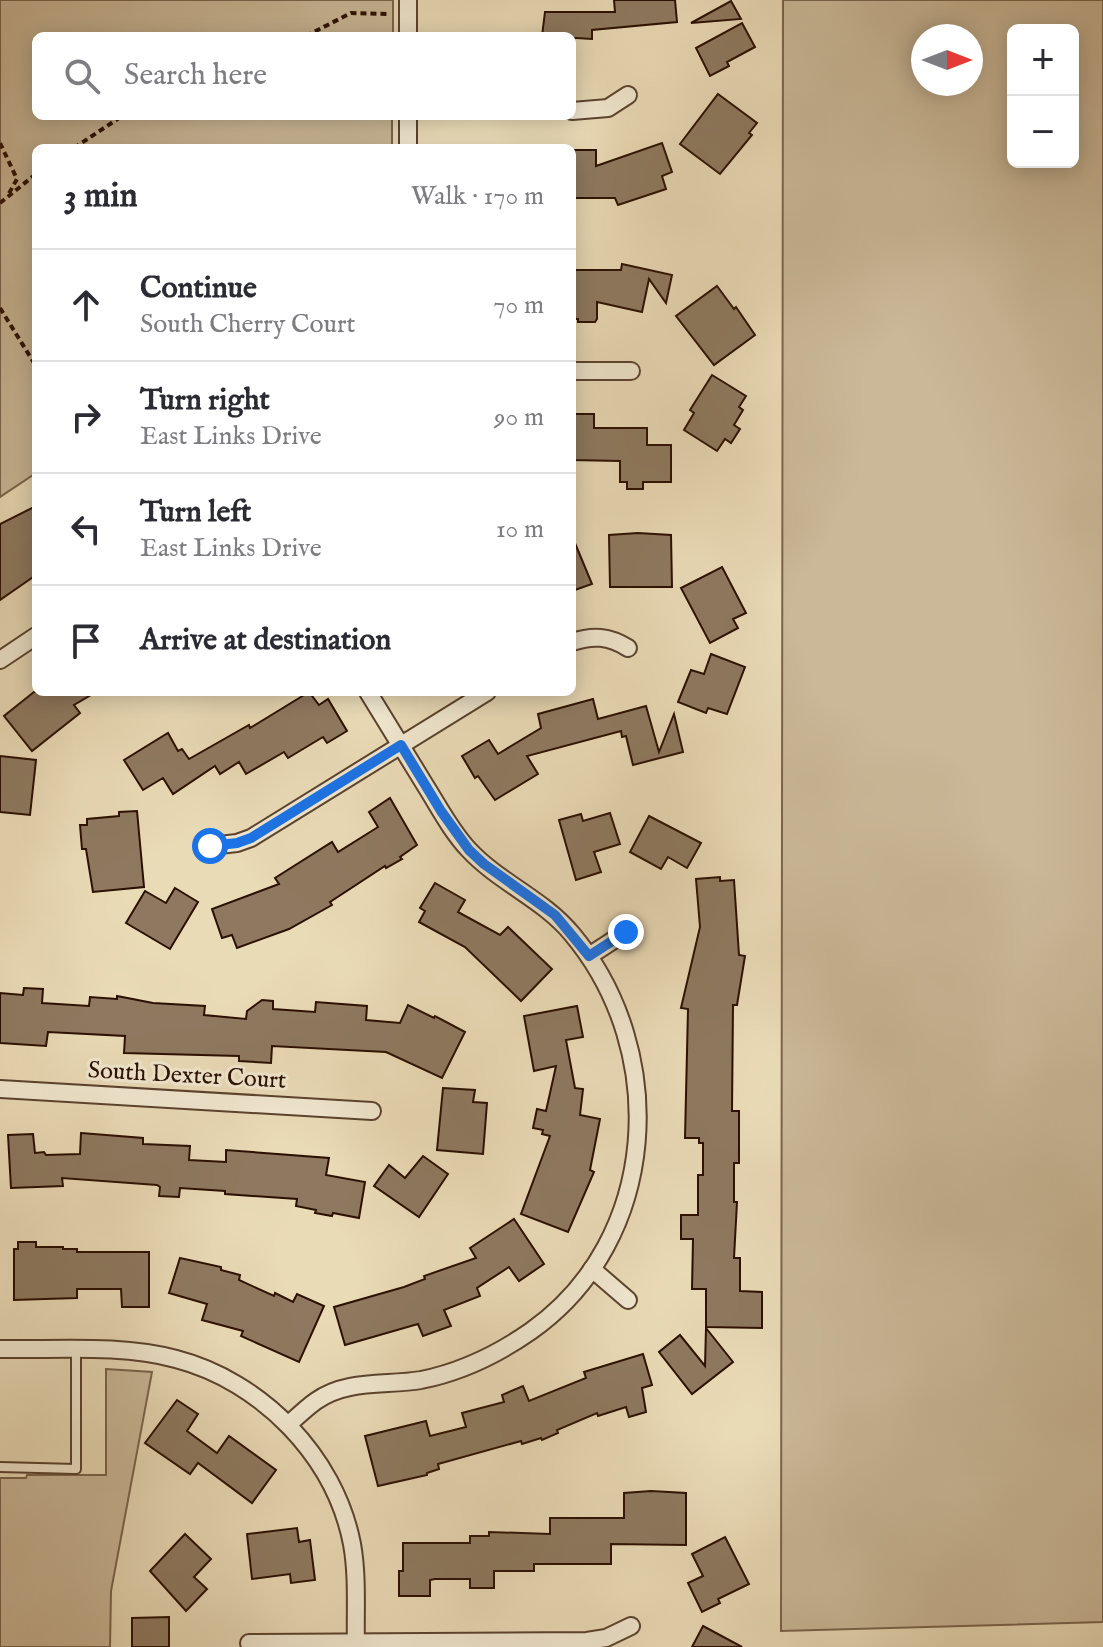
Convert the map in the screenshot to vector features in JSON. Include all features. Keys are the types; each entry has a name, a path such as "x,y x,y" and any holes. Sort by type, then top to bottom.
{"street":[{"path":"408,8 408,32"},
{"path":"576,111 608,108 628,95"},
{"path":"408,120 408,144"},
{"path":"576,371 631,371"},
{"path":"576,641 602,637 614,639 628,648"},
{"path":"0,660 32,639"},
{"path":"288,1425 316,1401 345,1388 420,1380 460,1369 498,1352 540,1325 592,1269 614,1230 629,1189 636,1153 639,1119 632,1054 614,1000 589,956 555,915 469,850 441,811 370,696"},
{"path":"210,846 251,838 481,696"},
{"path":"589,956 626,932"},
{"name":"South Dexter Court","path":"0,1089 372,1111"},
{"path":"592,1269 628,1300"},
{"path":"0,1349 133,1352 190,1363 227,1378 277,1413 316,1460 344,1516 352,1543 356,1646"},
{"path":"249,1643 356,1646 587,1641 606,1638 631,1626"}],"lane":[{"path":"0,1467 76,1469 76,1351"}],"path":[{"path":"314,32 351,13 408,8"},
{"path":"80,144 116,120"},
{"path":"0,143 17,179 8,195"},
{"path":"0,203 32,177"},
{"path":"0,308 32,360"}],"shaded area":[{"path":"0,0 393,0 393,32 32,32 32,120 392,120 392,144 32,144 32,476 0,497"},
{"path":"783,0 1103,0 1103,1622 781,1631"},
{"path":"106,1369 152,1372 111,1591 110,1647 0,1647 0,1478 106,1475"}],"building":[{"path":"614,0 675,0 677,22 592,30 592,39 576,38 576,32 542,32 545,12 615,12"},
{"path":"731,1 741,19 691,23"},
{"path":"742,23 755,47 727,62 729,66 710,76 696,48"},
{"path":"718,94 757,123 749,133 752,135 720,174 680,144"},
{"path":"662,143 672,172 662,176 666,189 618,205 615,198 576,198 576,150 596,150 596,166"},
{"path":"622,264 672,275 666,303 649,279 642,312 597,302 595,322 578,322 576,270 621,270"},
{"path":"717,286 755,335 714,365 676,316"},
{"path":"712,375 746,396 739,407 743,410 734,425 740,429 731,443 725,439 717,451 684,430 694,413 690,410"},
{"path":"576,414 594,414 594,428 647,428 647,445 671,445 671,482 643,482 643,489 627,489 627,482 620,482 620,461 576,460"},
{"path":"32,508 32,578 0,600 0,524"},
{"path":"609,535 671,535 672,587 610,587"},
{"path":"576,546 592,584 576,590"},
{"path":"722,567 746,613 733,619 738,628 710,643 681,588"},
{"path":"711,654 745,667 727,714 708,708 706,713 678,702 691,670 704,674"},
{"path":"32,694 89,696 74,705 80,713 32,751 4,716"},
{"path":"302,696 312,696 319,705 328,699 347,731 327,743 323,737 288,758 284,752 246,774 239,762 220,774 215,766 173,794 163,778 143,790 124,760 168,733 178,751 182,749 189,759 249,725 250,728"},
{"path":"593,699 598,719 646,706 659,752 674,714 683,752 633,765 626,736 622,737 621,731 527,756 538,774 495,800 478,776 475,778 462,756 489,740 498,754 541,728 538,714"},
{"path":"0,756 36,760 30,815 0,812"},
{"path":"390,798 417,845 400,857 402,859 385,866 330,902 332,905 289,929 237,948 232,935 222,938 212,909 279,884 275,878 332,842 338,852 378,827 369,812"},
{"path":"137,811 144,887 93,892 86,849 82,849 80,825 87,825 87,819"},
{"path":"610,813 620,844 594,852 601,872 576,880 559,820 581,814 583,821"},
{"path":"649,816 701,843 687,868 668,857 661,869 630,852"},
{"path":"720,877 720,881 734,880 739,955 745,956 737,1005 733,1005 732,1111 739,1111 739,1163 734,1163 734,1202 737,1202 734,1258 740,1258 740,1291 762,1292 762,1328 706,1327 706,1289 692,1289 693,1239 681,1239 681,1215 698,1215 698,1175 703,1175 703,1143 699,1143 699,1138 685,1138 688,1009 681,1008 700,927 696,879"},
{"path":"435,883 465,900 458,912 500,935 508,927 552,969 521,1001 465,947 419,922 425,911 420,908"},
{"path":"175,888 198,902 170,949 126,923 145,891 166,903"},
{"path":"24,988 43,989 42,1003 89,1006 90,997 117,999 117,996 153,1003 205,1006 204,1015 246,1019 247,1011 262,1000 273,1001 273,1009 315,1012 316,1002 367,1006 366,1020 400,1023 408,1005 465,1032 442,1078 386,1052 272,1046 271,1063 239,1061 239,1056 124,1053 125,1036 48,1032 46,1046 0,1043 0,993 23,995"},
{"path":"577,1006 583,1037 566,1040 575,1088 583,1089 580,1115 600,1119 590,1170 594,1172 568,1232 521,1214 550,1136 542,1134 543,1130 533,1128 537,1109 546,1111 556,1066 534,1071 524,1016"},
{"path":"443,1088 475,1090 473,1102 487,1103 483,1154 437,1150"},
{"path":"81,1133 143,1138 143,1144 190,1146 189,1160 226,1162 226,1150 329,1158 326,1175 365,1182 359,1218 315,1213 316,1210 296,1206 297,1199 225,1194 225,1191 180,1188 179,1197 159,1196 160,1187 157,1185 62,1178 63,1186 11,1188 8,1135 33,1134 35,1153 44,1152 46,1155 80,1154"},
{"path":"423,1156 448,1174 419,1217 374,1186 389,1165 405,1178"},
{"path":"514,1219 544,1264 519,1281 509,1267 477,1288 480,1296 444,1310 451,1326 423,1336 418,1324 345,1345 334,1307 404,1287 425,1279 424,1276 476,1258 470,1248"},
{"path":"18,1242 36,1242 36,1247 63,1247 77,1249 77,1252 149,1252 149,1307 122,1307 121,1289 77,1289 77,1298 14,1300 14,1249 18,1249"},
{"path":"180,1258 221,1267 221,1270 240,1275 239,1280 274,1296 275,1293 293,1302 297,1294 324,1306 299,1362 241,1336 243,1331 202,1320 207,1304 169,1293"},
{"path":"706,1328 733,1362 692,1394 659,1352 680,1335 705,1366"},
{"path":"643,1354 652,1385 642,1388 646,1412 629,1417 626,1407 598,1416 597,1413 542,1440 522,1444 521,1441 438,1464 439,1469 427,1475 378,1486 365,1436 426,1421 430,1436 466,1427 462,1413 504,1402 502,1395 523,1386 529,1401 586,1378 584,1372"},
{"path":"177,1400 198,1414 187,1431 217,1453 229,1436 276,1470 252,1503 198,1463 190,1474 145,1443"},
{"path":"624,1493 686,1493 686,1545 611,1544 611,1564 534,1564 534,1571 494,1571 494,1588 470,1588 470,1579 435,1579 430,1580 430,1596 399,1596 403,1543 470,1543 470,1536 489,1536 489,1532 550,1534 550,1518 624,1518"},
{"path":"297,1528 299,1542 310,1540 315,1580 291,1583 290,1574 252,1579 247,1534"},
{"path":"185,1534 211,1559 194,1577 207,1589 186,1611 150,1571"},
{"path":"725,1537 749,1584 718,1599 720,1603 702,1612 688,1583 703,1576 692,1554"},
{"path":"169,1617 169,1647 132,1647 132,1618"},
{"path":"703,1626 742,1647 692,1647"}],"route":[{"path":"210,846 225,846 251,838 401,745 454,832 469,850 555,915 589,956 626,932"}]}
